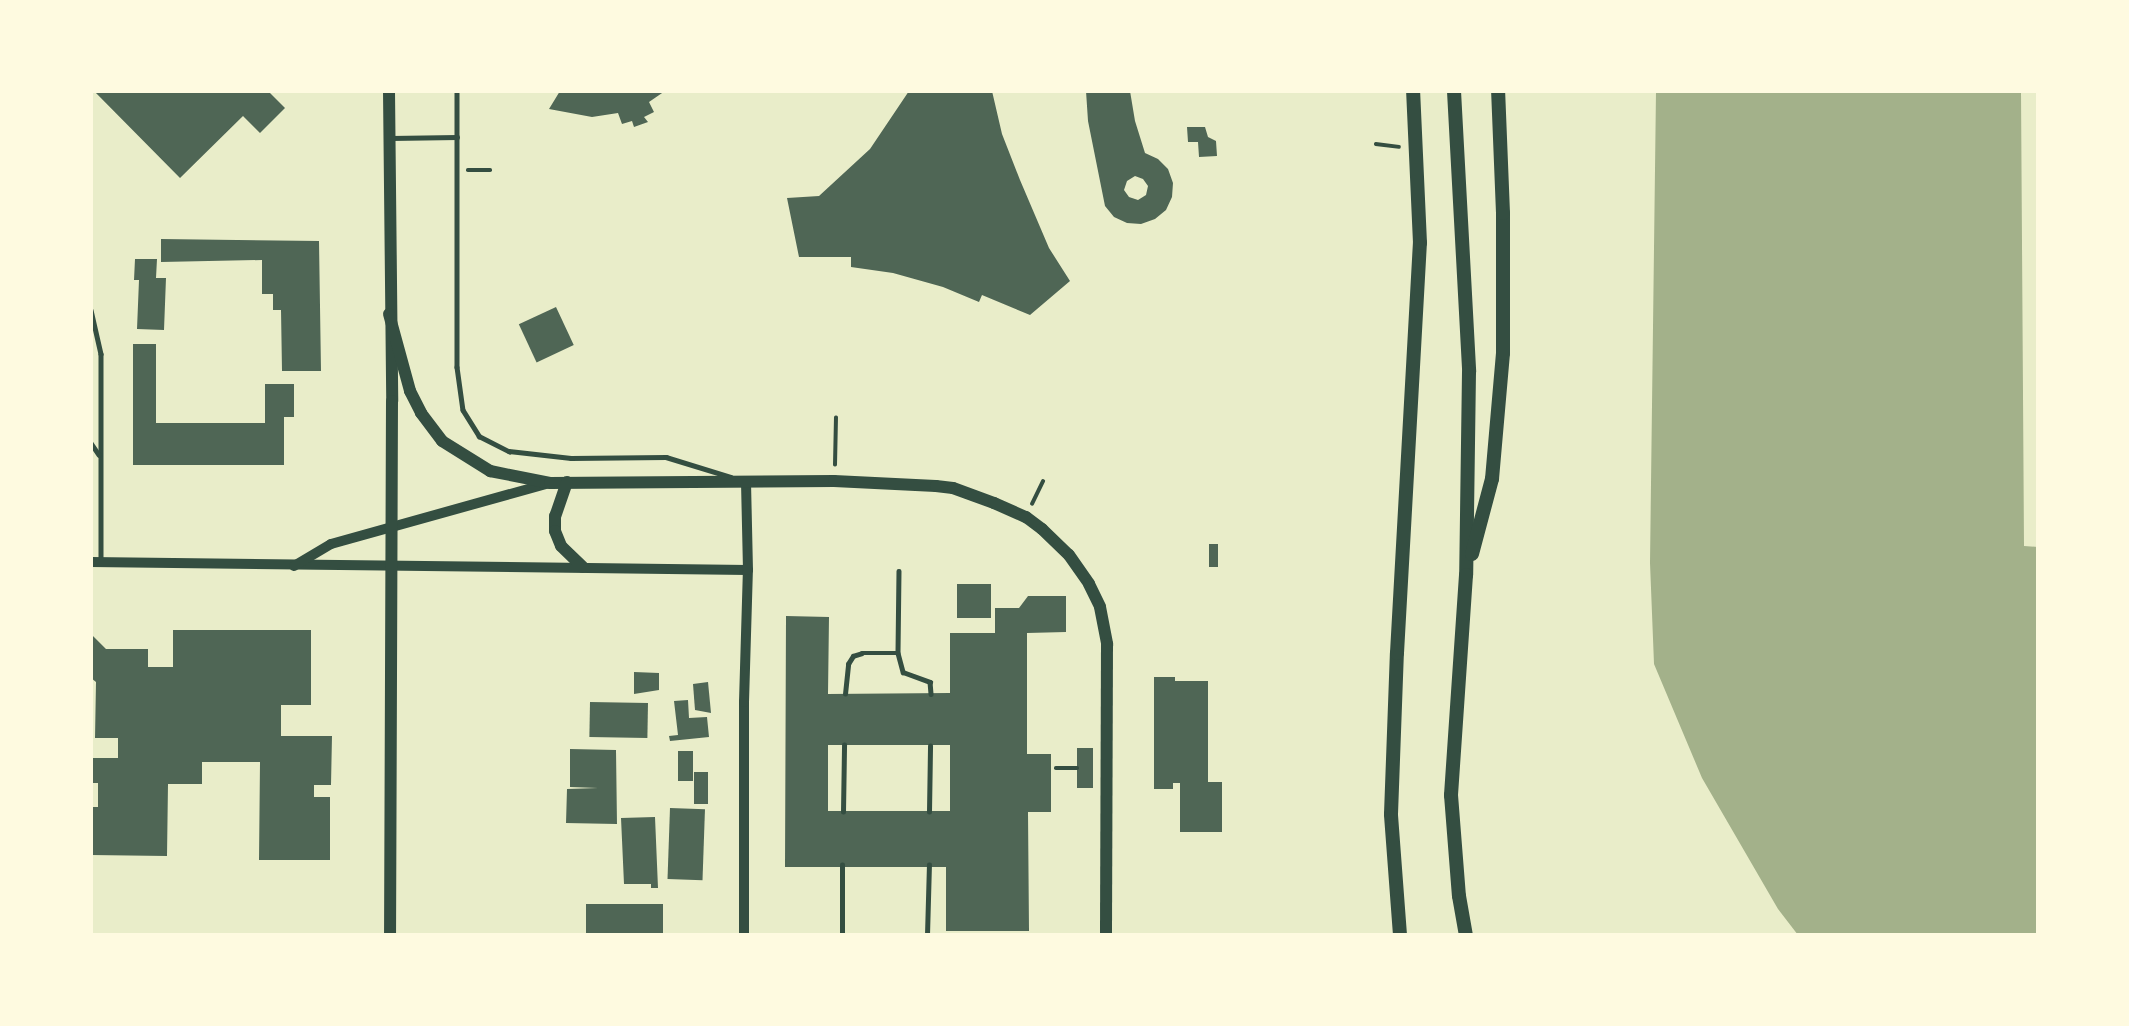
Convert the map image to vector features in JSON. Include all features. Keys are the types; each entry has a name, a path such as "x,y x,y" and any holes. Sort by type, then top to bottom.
{"highway":[{"path":"1400,935 1391,814 1397,653 1420,243 1413,91"},
{"path":"1454,91 1469,372 1466,575 1451,795 1459,896 1466,935"},
{"path":"1466,575 1492,479 1503,353 1503,213 1498,91"}],"main road":[{"path":"389,91 389,314 393,401 390,529 390,935"},
{"path":"389,314 410,391 421,413 442,441 490,471 550,483 834,481 954,488 1026,517 1056,542 1089,584 1100,607 1105,631 1107,935"},
{"path":"567,482 555,516 555,531 561,546 583,567"}],"street":[{"path":"744,935 744,702 748,570 746,482"},
{"path":"293,566 331,544 550,483"},
{"path":"96,563 748,570"}],"lane":[{"path":"457,91 457,367 463,410 479,436 509,451 571,458 666,457 746,482"},
{"path":"389,138 457,137"},
{"path":"91,310 102,354 96,563"},
{"path":"91,443 100,456"},
{"path":"91,456 100,456"},
{"path":"899,571 898,653 903,672 930,682 931,694"},
{"path":"845,694 848,664 853,656 862,653 898,653"},
{"path":"843,811 844,745"},
{"path":"929,812 930,746"},
{"path":"842,865 842,935"},
{"path":"927,935 929,865"}],"path":[{"path":"457,171 491,170"},
{"path":"834,481 836,418"},
{"path":"1026,517 1043,481"},
{"path":"1056,768 1077,768"}],"shaded area":[{"path":"1656,91 2021,91 2024,546 2038,547 2038,935 1798,935 1778,909 1702,778 1654,664 1650,563"}],"building":[{"path":"94,91 268,91 285,108 260,133 243,116 180,178"},
{"path":"560,91 665,91 649,102 654,112 644,117 648,122 634,127 632,121 622,124 618,113 592,117 549,109"},
{"path":"909,91 992,91 1002,134 1020,180 1049,248 1070,281 1030,315 982,295 979,302 943,287 893,273 851,267 851,257 799,257 787,198 819,196 870,149"},
{"path":"1086,91 1130,91 1135,121 1145,153 1158,159 1168,169 1173,183 1172,197 1166,210 1155,219 1141,224 1127,223 1114,217 1105,206 1088,121","holes":["1135,176 1143,179 1148,186 1146,195 1138,200 1129,197 1124,190 1127,181"]},
{"path":"1187,127 1205,127 1208,137 1216,141 1217,156 1199,157 1198,142 1188,142"},
{"path":"161,239 319,241 321,371 282,371 281,310 273,310 273,294 262,294 262,260 161,262"},
{"path":"135,259 157,259 156,278 166,278 164,330 137,329 139,280 134,280"},
{"path":"556,307 574,345 537,362 519,324"},
{"path":"133,344 156,344 156,423 265,423 265,384 294,384 294,417 284,417 284,465 133,465"},
{"path":"1209,544 1218,544 1218,567 1209,567"},
{"path":"957,584 991,584 991,618 957,618"},
{"path":"1028,596 1066,596 1066,632 1027,633 1027,754 1051,754 1051,812 1028,812 1029,931 946,931 946,867 785,867 786,616 829,617 828,694 950,693 950,633 995,633 995,608 1019,608","holes":["828,745 950,745 950,811 828,811"]},
{"path":"173,630 311,630 311,705 281,705 281,736 332,736 331,785 314,785 314,797 330,797 330,860 259,860 260,762 202,762 202,784 168,784 167,856 91,855 91,807 98,807 98,783 91,783 91,758 118,758 118,738 95,738 96,682 91,678 91,634 106,649 148,649 148,667 173,667"},
{"path":"634,672 659,673 659,690 634,694"},
{"path":"1154,677 1175,677 1175,681 1208,681 1208,782 1222,782 1222,832 1180,832 1180,783 1173,783 1173,789 1154,789"},
{"path":"708,682 711,713 695,710 693,684"},
{"path":"688,700 689,718 707,717 709,737 670,741 669,736 678,735 674,701"},
{"path":"590,702 648,703 647,738 589,737"},
{"path":"1077,748 1093,748 1093,788 1077,788"},
{"path":"570,749 616,750 617,824 566,823 567,789 598,788 570,787"},
{"path":"678,751 693,751 693,781 678,781"},
{"path":"694,772 708,772 708,804 694,804"},
{"path":"670,808 705,809 703,880 668,879"},
{"path":"655,817 658,888 651,888 651,884 624,884 621,818"},
{"path":"586,904 663,904 663,935 586,935"}]}
